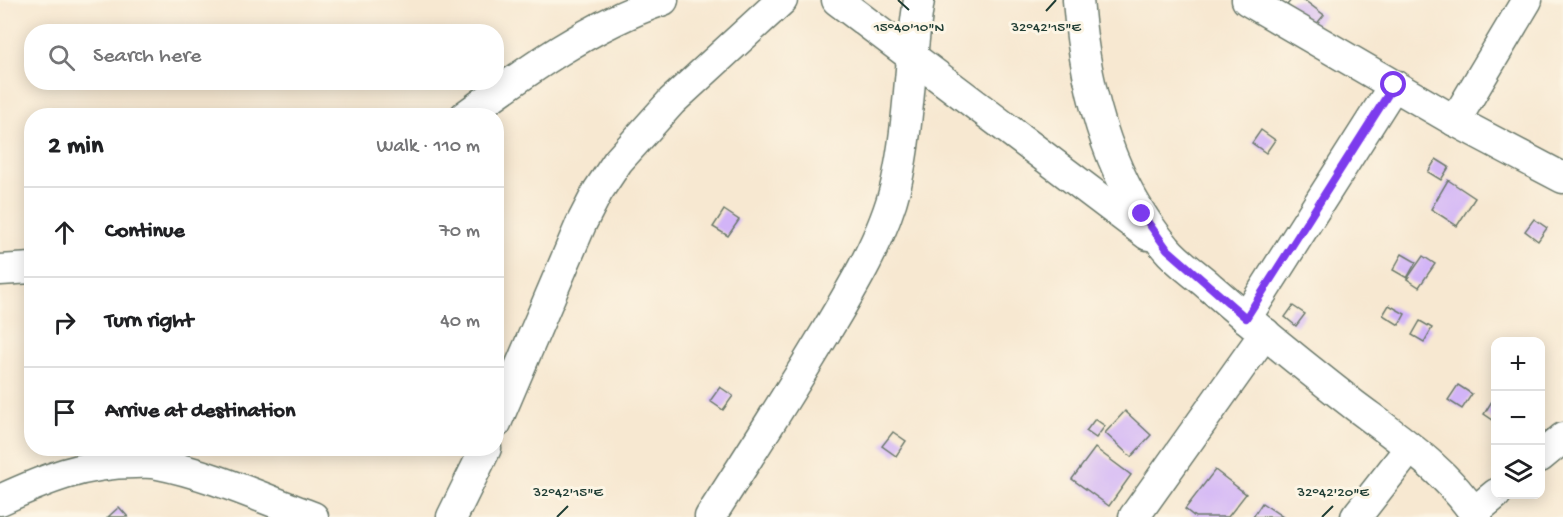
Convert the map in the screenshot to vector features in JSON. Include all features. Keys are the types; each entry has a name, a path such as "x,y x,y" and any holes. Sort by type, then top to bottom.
{"street":[{"path":"504,87 579,39 663,0"},
{"path":"504,404 581,224 598,190 618,161 672,101 782,0"},
{"path":"837,0 1167,249 1255,326 1424,459 1456,490 1482,508"},
{"path":"710,517 777,414 855,284 886,217 896,186 904,139 920,0"},
{"path":"1078,0 1089,83 1103,134 1122,180 1142,214 1167,249"},
{"path":"1247,0 1455,120 1563,178"},
{"path":"1455,120 1523,2"},
{"path":"1134,517 1255,326 1394,85"},
{"path":"476,108 500,90"},
{"path":"0,270 24,268"},
{"path":"1545,453 1563,438"},
{"path":"1356,517 1410,448"},
{"path":"452,517 482,456"},
{"path":"0,500 34,484 80,468 118,463 156,463 201,476 314,517"}],"building":[{"path":"1291,0 1304,0 1324,15 1315,26 1287,5"},
{"path":"1261,130 1275,140 1266,153 1252,143"},
{"path":"1436,159 1449,167 1441,180 1428,172"},
{"path":"1448,180 1475,198 1457,226 1431,209"},
{"path":"724,210 739,220 728,236 713,227"},
{"path":"1534,219 1547,228 1538,241 1525,231"},
{"path":"1402,254 1416,262 1407,278 1393,270"},
{"path":"1423,256 1435,264 1419,287 1407,279"},
{"path":"1389,305 1405,314 1399,325 1383,315"},
{"path":"1293,306 1305,314 1296,326 1285,317"},
{"path":"1420,321 1432,328 1424,342 1412,335"},
{"path":"1458,385 1472,394 1462,409 1448,400"},
{"path":"720,387 733,396 723,410 710,401"},
{"path":"1491,403 1491,419 1484,414"},
{"path":"1125,411 1151,435 1131,457 1105,433"},
{"path":"1095,419 1105,426 1096,438 1086,431"},
{"path":"893,432 906,441 896,456 882,446"},
{"path":"1095,448 1131,475 1109,506 1072,479"},
{"path":"1215,470 1246,494 1228,517 1195,517 1185,509"},
{"path":"1262,503 1283,517 1253,517"},
{"path":"119,507 128,517 108,517"}],"route":[{"path":"1142,214 1167,249 1246,318 1394,85"}]}
